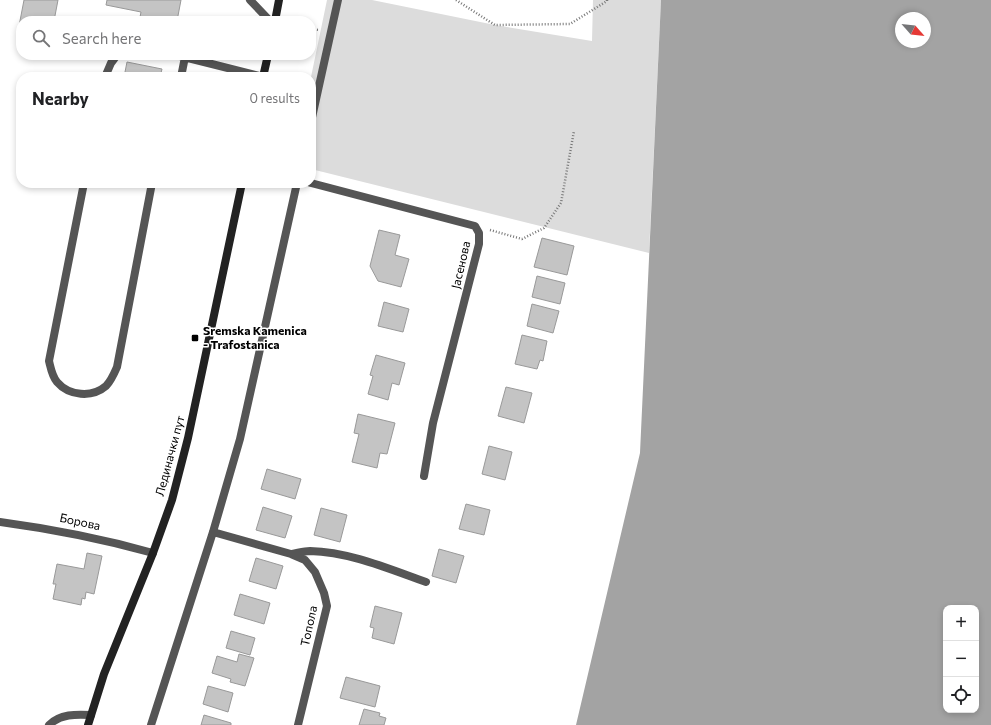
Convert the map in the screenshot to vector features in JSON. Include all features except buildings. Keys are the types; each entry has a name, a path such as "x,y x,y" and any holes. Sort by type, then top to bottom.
{"main road":[{"path":"276,16 279,0"},
{"path":"264,72 267,60"},
{"name":"Лединачки пут","path":"88,725 104,674 153,553 172,500 188,438 241,188"}],"street":[{"path":"250,0 265,16"},
{"path":"316,99 338,0"},
{"path":"107,72 113,60"},
{"path":"182,72 184,60"},
{"path":"196,60 243,72"},
{"name":"Јасенова","path":"316,184 475,226 478,233 479,244 433,423 424,476"},
{"path":"83,188 49,361 51,372 57,382 65,389 75,393 86,394 97,392 106,386 113,377 117,367 151,188"},
{"path":"151,725 213,532 240,439 296,188"},
{"name":"Борова","path":"0,522 48,528 120,543 153,553"},
{"name":"Топола","path":"213,532 291,554 305,560 315,572 324,592 327,606 298,725"},
{"path":"291,554 309,551 335,553 366,561 426,582"},
{"path":"49,725 59,717 76,714 91,715"}],"path":[{"path":"456,0 495,24 570,24 607,0"},
{"path":"475,226 522,240 544,228 561,203 574,131"}],"shaded area":[{"path":"327,0 372,0 495,25 592,41 593,0 661,0 649,253 316,170 316,72 312,72 315,60 316,60 316,53"},
{"path":"661,0 991,0 991,725 576,725 640,453"}],"place":[{"name":"Sremska Kamenica - Trafostanica","path":"195,338"}]}
